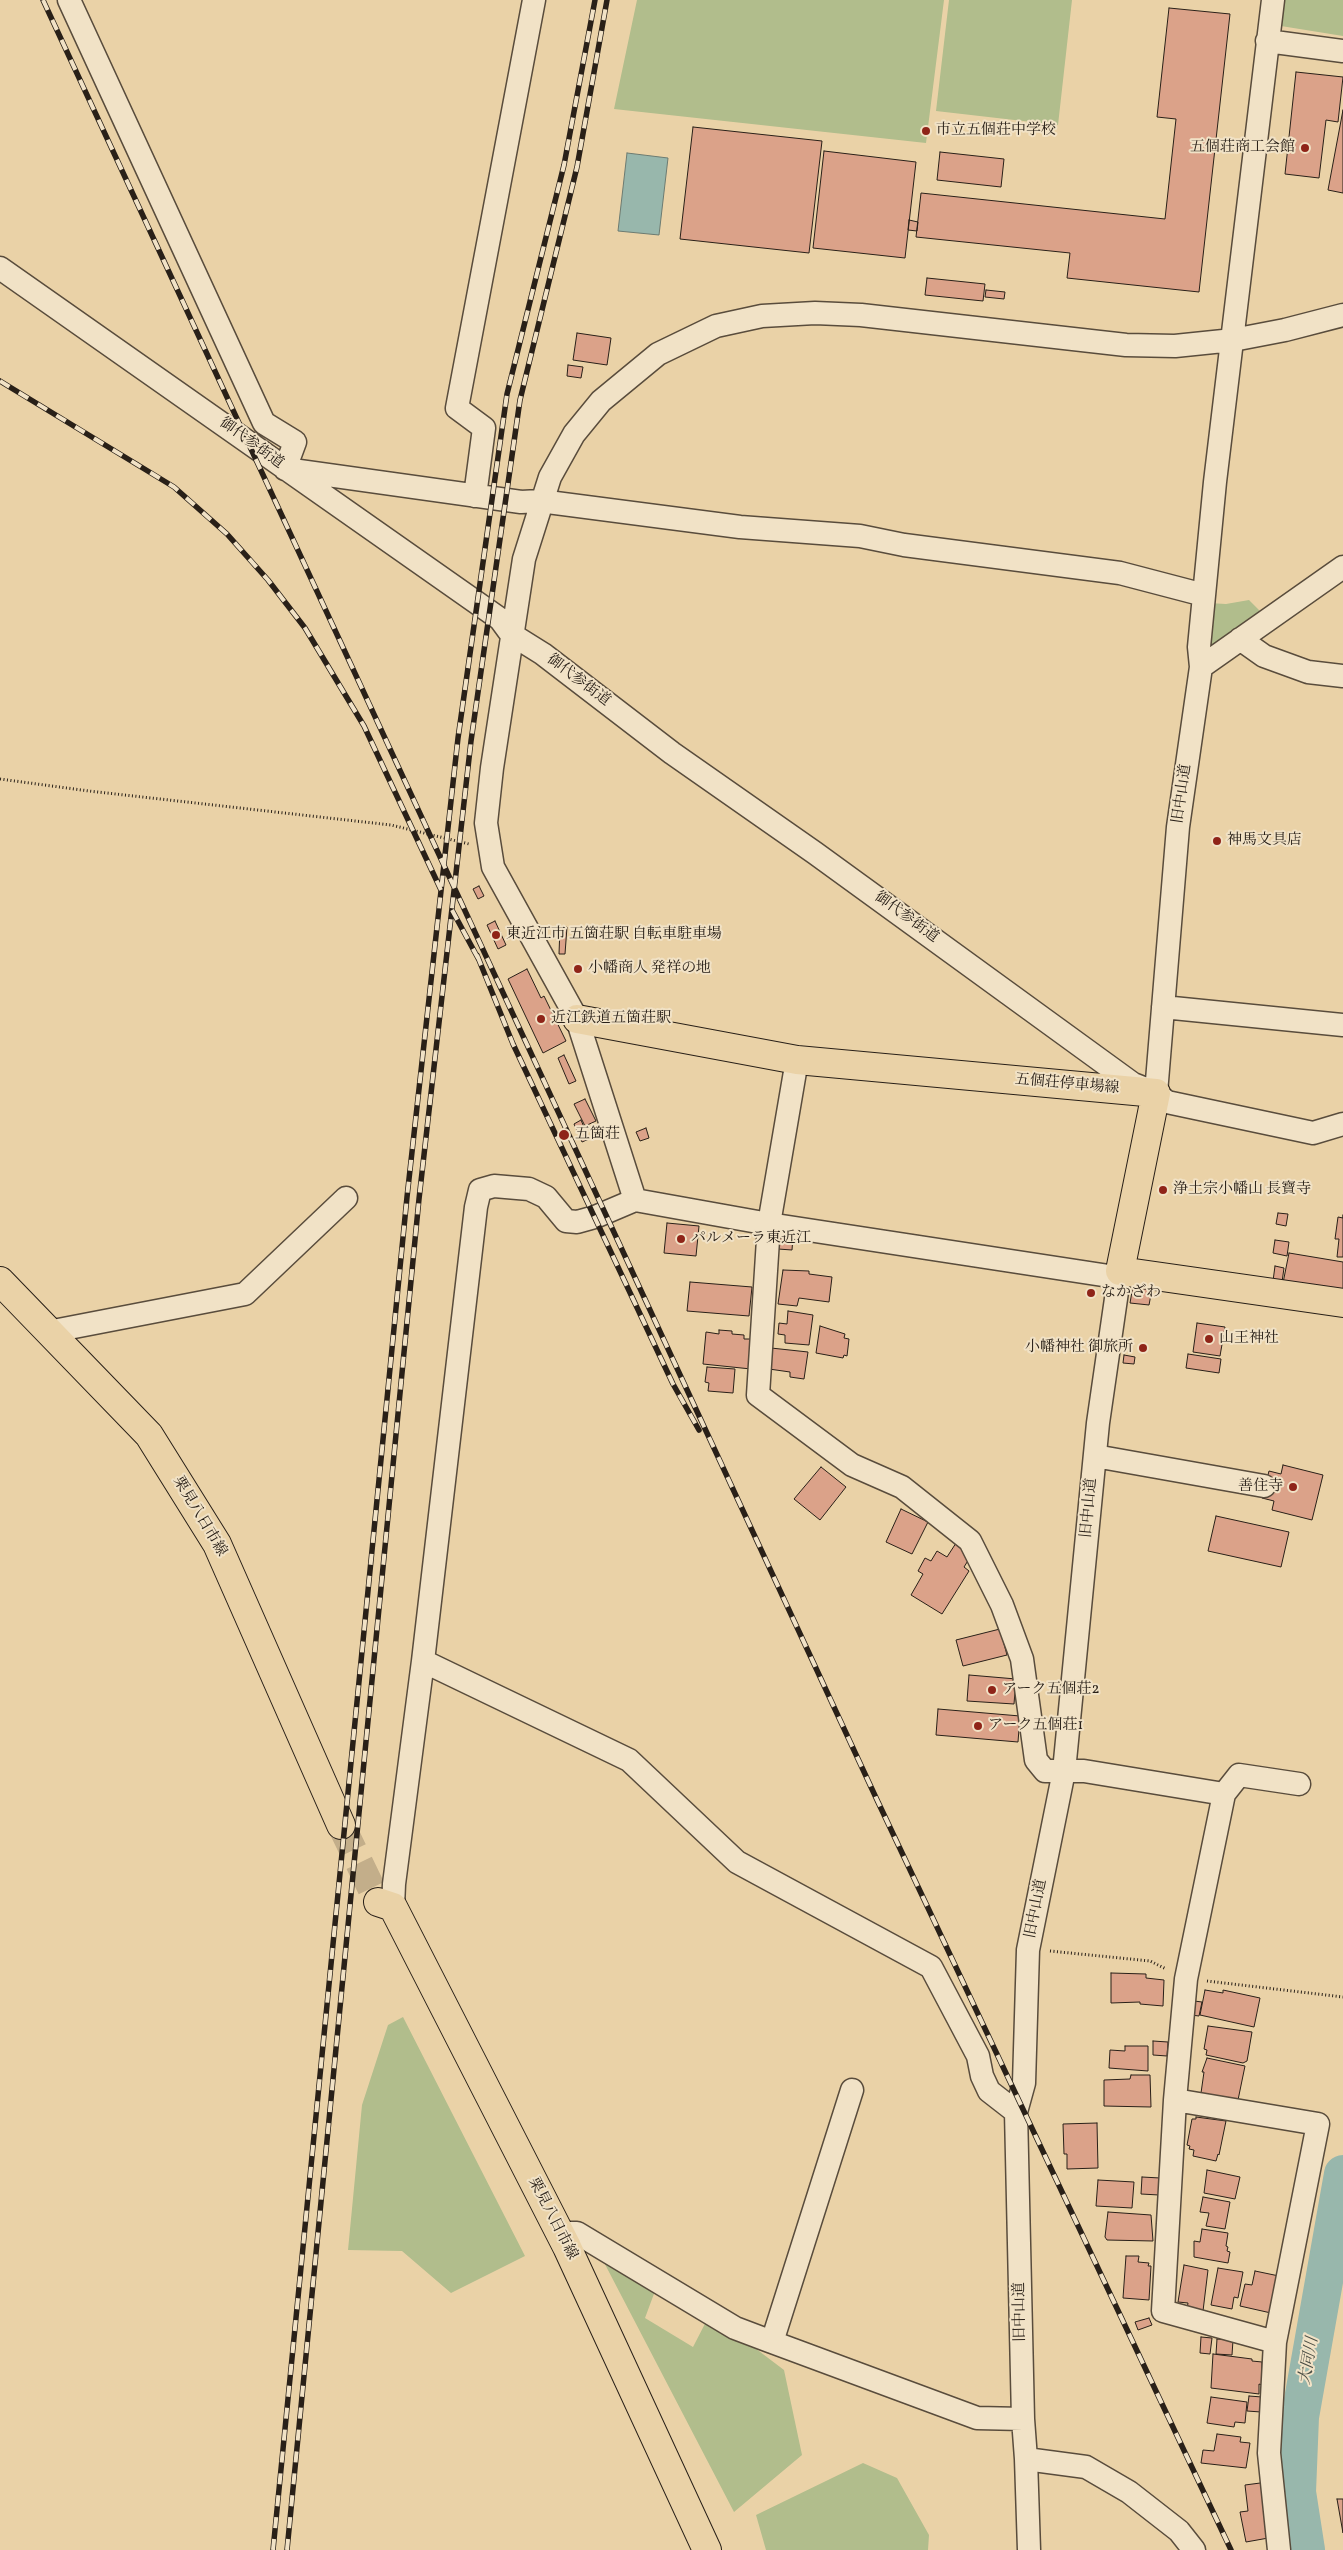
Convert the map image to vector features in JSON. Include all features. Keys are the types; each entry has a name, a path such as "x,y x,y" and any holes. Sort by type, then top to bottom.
{"main road":[{"name":"五個荘停車場線","path":"577,1019 797,1060 1156,1093"},
{"path":"1156,1093 1120,1271 1343,1303"},
{"name":"栗見八日市線","path":"0,1281 149,1435 217,1544 341,1825"},
{"name":"栗見八日市線","path":"386,1905 560,2233 707,2550"}],"street":[{"path":"69,0 264,423 295,442 284,469 521,502 540,501 740,527 860,536 904,545 1120,573 1204,595"},
{"path":"475,496 484,428 457,408 534,0"},
{"name":"旧中山道","path":"1156,1093 1178,827 1201,667 1199,647 1204,595 1273,0"},
{"path":"1268,40 1343,51"},
{"name":"御代参街道","path":"0,268 500,619 511,634 543,654 672,753 815,853 1133,1084 1156,1093 1168,1102 1313,1134 1343,1124"},
{"path":"635,1200 577,1019 493,867 486,823 511,634 524,559 540,501 550,477 574,434 601,401 658,354 716,326 762,316 816,313 861,315 1126,345 1175,346 1233,340 1285,330 1343,315"},
{"path":"1201,667 1343,567"},
{"path":"1240,639 1264,656 1308,672 1343,676"},
{"path":"1163,1007 1343,1025"},
{"path":"797,1060 769,1224 758,1395 852,1465 902,1487 970,1541 1002,1604 1022,1659 1036,1760 1045,1771 1084,1771 1224,1794"},
{"path":"386,1905 394,1884 423,1661 476,1206 480,1190 494,1186 529,1190 546,1198 566,1221 595,1218 635,1200 769,1224 1109,1276 1120,1271"},
{"path":"48,1332 245,1294 346,1198"},
{"name":"旧中山道","path":"1029,2550 1023,2419 1016,2112 1024,2083 1028,1950 1064,1771 1095,1456 1107,1355 1120,1271"},
{"path":"1095,1456 1264,1486"},
{"path":"423,1661 629,1760 738,1862 931,1967 978,2056 982,2076 989,2091 1016,2112"},
{"path":"1275,2342 1163,2311 1175,2100 1186,1979 1224,1794 1239,1774 1299,1784"},
{"path":"772,2342 852,2090"},
{"path":"1175,2100 1318,2124 1275,2342 1269,2453 1279,2550"},
{"path":"560,2233 577,2232 735,2328 977,2418 1023,2419"},
{"path":"1026,2459 1086,2466 1129,2492 1179,2531 1194,2550"}],"path":[{"path":"0,779 89,791 391,825 490,849"}],"green space":[{"path":"637,0 944,0 926,143 614,109"},
{"path":"949,0 1072,0 1058,125 936,111"},
{"path":"1285,0 1343,0 1343,36 1281,26"},
{"path":"1249,600 1263,614 1212,648 1204,643 1208,603 1226,604"},
{"path":"403,2017 525,2256 451,2293 402,2251 348,2250 362,2105 388,2025"},
{"path":"596,2247 658,2283 645,2318 693,2347 710,2314 784,2370 802,2455 734,2512"},
{"path":"863,2463 897,2478 929,2535 928,2550 766,2550 756,2515"}],"water":[{"path":"627,153 668,158 659,235 618,231"}],"building":[{"path":"1169,8 1230,14 1199,292 1067,278 1070,253 916,237 921,193 1165,219 1176,119 1157,117"},
{"name":"五個荘商工会館","path":"1296,72 1343,77 1338,122 1326,120 1319,178 1285,174"},
{"path":"1343,110 1343,193 1328,190"},
{"path":"693,127 822,141 809,253 680,239"},
{"path":"824,151 916,162 905,258 813,248"},
{"path":"940,152 1004,159 1001,187 937,180"},
{"path":"909,220 918,222 917,231 908,230"},
{"path":"927,278 985,284 983,301 925,295"},
{"path":"986,290 1005,292 1004,299 985,297"},
{"path":"577,333 611,338 607,365 573,360"},
{"path":"568,365 583,367 581,378 567,376"},
{"path":"479,886 484,896 478,899 473,889"},
{"name":"東近江市 五箇荘駅 自転車駐車場","path":"495,921 506,945 498,949 487,925"},
{"path":"560,927 567,927 565,954 559,954"},
{"name":"近江鉄道五箇荘駅","path":"527,969 541,998 544,996 566,1041 543,1053 508,979"},
{"path":"564,1055 576,1081 569,1084 558,1058"},
{"path":"585,1099 596,1121 585,1126 574,1104"},
{"path":"581,1120 589,1139 582,1142 574,1124"},
{"path":"646,1128 649,1138 640,1141 636,1132"},
{"path":"1278,1213 1288,1214 1286,1226 1276,1224"},
{"path":"1338,1217 1343,1218 1343,1257 1337,1257 1339,1239 1335,1239"},
{"name":"パルメーラ東近江","path":"667,1223 699,1226 696,1256 664,1253"},
{"path":"779,1235 793,1237 792,1250 778,1249"},
{"path":"1275,1240 1289,1242 1287,1256 1273,1253"},
{"path":"1289,1253 1343,1262 1343,1293 1283,1283"},
{"path":"1275,1266 1284,1268 1282,1282 1273,1281"},
{"path":"783,1270 809,1271 809,1274 832,1277 829,1302 799,1298 797,1306 778,1304"},
{"path":"690,1282 752,1287 749,1316 687,1311"},
{"path":"1133,1286 1152,1289 1149,1305 1130,1303"},
{"path":"788,1311 813,1315 809,1345 785,1343 785,1335 778,1334 779,1323 787,1324"},
{"name":"山王神社","path":"1197,1323 1225,1327 1220,1356 1193,1352"},
{"path":"820,1326 845,1334 844,1338 849,1339 847,1356 844,1355 843,1358 816,1353"},
{"path":"719,1330 732,1331 732,1334 744,1335 744,1339 753,1339 751,1369 703,1364 706,1332 719,1334"},
{"path":"771,1348 808,1352 804,1379 790,1377 790,1372 769,1369"},
{"path":"1188,1354 1221,1359 1219,1373 1186,1368"},
{"path":"1124,1355 1135,1357 1134,1364 1123,1363"},
{"path":"707,1367 735,1369 733,1393 708,1391 709,1383 705,1382"},
{"name":"善住寺","path":"1283,1465 1323,1475 1312,1520 1272,1510 1274,1501 1262,1498 1269,1471 1281,1474"},
{"path":"821,1467 846,1487 820,1520 794,1499"},
{"path":"901,1509 928,1522 912,1554 886,1542"},
{"path":"1216,1516 1289,1532 1281,1567 1208,1551"},
{"path":"958,1540 969,1559 964,1567 969,1571 942,1614 911,1595 923,1574 918,1571 925,1558 931,1561 937,1551 947,1557"},
{"path":"1000,1629 1007,1655 963,1666 956,1640"},
{"name":"アーク五個荘2","path":"969,1675 1016,1679 1014,1704 967,1701"},
{"name":"アーク五個荘1","path":"938,1709 1020,1716 1018,1742 936,1735"},
{"path":"1111,1973 1146,1974 1146,1978 1164,1980 1163,2006 1140,2004 1140,2002 1111,2003"},
{"path":"1205,1990 1223,1993 1223,1990 1260,1998 1254,2027 1200,2015"},
{"path":"1194,2001 1202,2002 1199,2016 1191,2015"},
{"path":"1208,2026 1252,2032 1247,2061 1243,2063 1206,2055 1207,2050 1204,2049"},
{"path":"1153,2041 1168,2042 1167,2056 1153,2055"},
{"path":"1125,2046 1148,2046 1148,2071 1109,2068 1110,2050 1125,2051"},
{"path":"1207,2058 1245,2066 1238,2100 1201,2093 1204,2072 1202,2072"},
{"path":"1131,2075 1150,2075 1151,2107 1104,2106 1104,2080 1130,2079"},
{"path":"1196,2117 1226,2121 1216,2161 1193,2156 1194,2150 1189,2149 1190,2146 1187,2145 1192,2119 1196,2119"},
{"path":"1097,2123 1098,2168 1067,2169 1067,2154 1064,2154 1063,2124"},
{"path":"1207,2170 1240,2177 1235,2199 1204,2193"},
{"path":"1142,2177 1160,2178 1159,2195 1141,2194"},
{"path":"1098,2180 1134,2182 1132,2208 1096,2206"},
{"path":"1203,2197 1230,2202 1225,2229 1206,2226 1209,2213 1200,2212"},
{"path":"1108,2212 1151,2215 1153,2241 1107,2240 1105,2237"},
{"path":"1202,2229 1228,2233 1226,2246 1228,2247 1227,2251 1230,2252 1228,2263 1194,2257 1194,2241 1200,2242"},
{"path":"1126,2256 1139,2256 1138,2262 1149,2263 1148,2266 1151,2266 1149,2300 1123,2298"},
{"path":"1184,2265 1208,2270 1203,2311 1187,2309 1188,2303 1178,2302"},
{"path":"1218,2268 1243,2272 1238,2298 1234,2297 1232,2309 1211,2305"},
{"path":"1255,2271 1279,2276 1271,2313 1240,2306 1245,2284 1252,2285"},
{"path":"1149,2318 1152,2325 1138,2330 1135,2322"},
{"path":"1201,2337 1212,2338 1210,2354 1200,2353"},
{"path":"1217,2339 1233,2340 1232,2355 1216,2354"},
{"path":"1213,2354 1262,2362 1262,2385 1259,2384 1259,2394 1211,2388"},
{"path":"1249,2396 1262,2397 1261,2412 1247,2411"},
{"path":"1211,2397 1247,2402 1245,2423 1235,2422 1234,2427 1207,2423"},
{"path":"1217,2434 1241,2437 1240,2442 1250,2443 1246,2468 1201,2463 1203,2450 1214,2451"},
{"path":"1268,2482 1274,2537 1246,2542 1240,2512 1248,2511 1245,2485"},
{"path":"1337,2499 1343,2499 1343,2533"}],"waterway":[{"name":"大同川","path":"1306,2550 1297,2492 1300,2417 1343,2174"}],"tunnel":[{"path":"341,1825 378,1902"}],"railway":[{"path":"43,0 878,1802 1231,2550"},
{"path":"273,2550 407,1197 458,738 507,394 564,165 595,0"},
{"path":"287,2550 419,1199 471,741 520,400 577,167 607,0"},
{"path":"0,381 174,487 227,534 268,580 305,628 364,726 441,890"},
{"path":"452,910 479,960"},
{"path":"477,955 513,1044 673,1384 699,1430"}],"place":[{"name":"市立五個荘中学校","path":"926,131"},
{"name":"五個荘商工会館","path":"1305,148"},
{"name":"神馬文具店","path":"1217,841"},
{"name":"東近江市 五箇荘駅 自転車駐車場","path":"496,935"},
{"name":"小幡商人 発祥の地","path":"578,969"},
{"name":"近江鉄道五箇荘駅","path":"541,1019"},
{"name":"五箇荘","path":"564,1135"},
{"name":"浄土宗小幡山 長寶寺","path":"1163,1190"},
{"name":"パルメーラ東近江","path":"681,1239"},
{"name":"なかざわ","path":"1091,1293"},
{"name":"山王神社","path":"1209,1339"},
{"name":"小幡神社 御旅所","path":"1143,1348"},
{"name":"善住寺","path":"1293,1487"},
{"name":"アーク五個荘2","path":"992,1690"},
{"name":"アーク五個荘1","path":"978,1726"}]}
